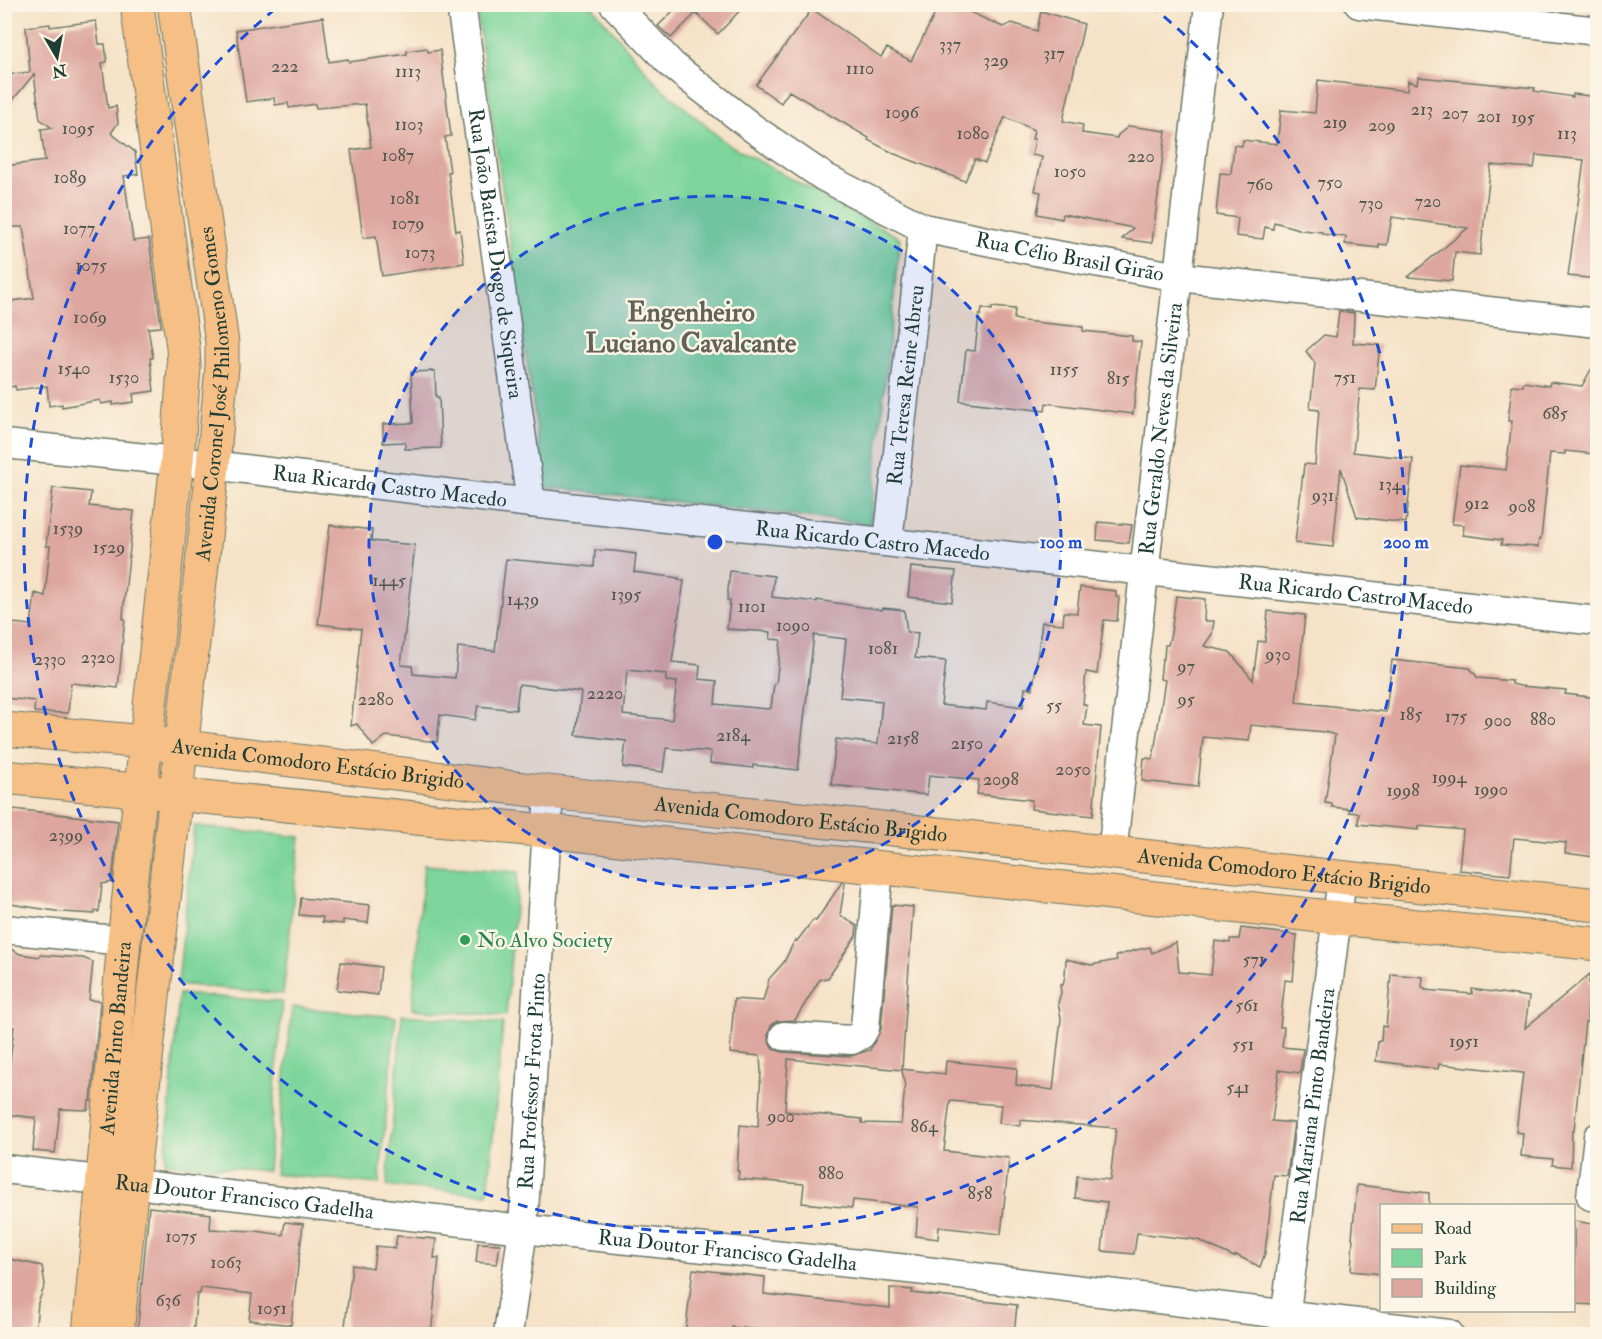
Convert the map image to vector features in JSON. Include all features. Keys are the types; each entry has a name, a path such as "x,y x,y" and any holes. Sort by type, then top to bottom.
{"main road":[{"name":"Avenida Coronel José Philomeno Gomes","path":"137,4 174,275 184,368 177,461 146,742"},
{"name":"Avenida Coronel José Philomeno Gomes","path":"174,4 222,343 222,368 213,466 181,747"},
{"path":"174,275 210,269"},
{"name":"Avenida Comodoro Estácio Brigido","path":"4,729 146,742 549,792 1598,905"},
{"name":"Avenida Pinto Bandeira","path":"117,1335 124,941 146,742"},
{"name":"Avenida Pinto Bandeira","path":"89,1335 118,1181 177,795 181,747"},
{"name":"Avenida Comodoro Estácio Brigido","path":"4,777 546,831 1338,918 1598,944"}],"street":[{"name":"Rua João Batista Diogo de Siqueira","path":"461,4 531,503"},
{"name":"Rua Célio Brasil Girão","path":"614,4 672,65 754,129 824,177 923,228 1045,254 1179,277 1598,323"},
{"name":"Rua Geraldo Neves da Silveira","path":"1112,854 1209,4"},
{"path":"1359,4 1559,15 1598,31"},
{"name":"Rua Teresa Reine Abreu","path":"888,542 923,228"},
{"name":"Rua Ricardo Castro Macedo","path":"4,444 177,461 531,503 1598,621"},
{"name":"Rua Professor Frota Pinto","path":"508,1335 523,1229 549,792"},
{"path":"784,1036 852,1040 861,1035 865,1028 879,868"},
{"name":"Rua Mariana Pinto Bandeira","path":"1284,1325 1342,878"},
{"path":"4,929 124,941"},
{"path":"1591,1196 1598,1137"},
{"name":"Rua Doutor Francisco Gadelha","path":"4,1169 523,1229 917,1270 1284,1325 1449,1335"}],"green space":[{"path":"476,5 591,5 657,84 726,143 900,238 870,524 545,487"},
{"path":"194,826 300,837 283,994 178,984"},
{"name":"No Alvo Society","path":"424,865 518,872 506,1016 412,1009"},
{"path":"179,994 282,1002 268,1171 165,1163"},
{"path":"292,1007 396,1017 379,1184 275,1174"},
{"path":"402,1015 503,1023 488,1194 387,1186"}],"building":[{"path":"680,4 746,4 718,34 696,13 671,38 658,26"},
{"path":"940,4 952,4 1003,27 1012,23 1037,31 1041,11 1084,24 1063,121 1083,125 1082,133 1117,138 1129,126 1166,131 1152,243 1122,239 1133,228 1063,214 1062,219 1037,214 1041,192 1035,191 1042,157 1032,155 1034,130 1005,117 985,163 975,159 965,181 895,154 789,91 781,103 756,85 812,9 881,57 887,48 911,61"},
{"path":"323,17 329,62 348,59 349,62 407,54 407,51 427,48 428,52 440,50 451,136 445,137 450,172 448,172 456,231 460,230 464,263 382,276 376,236 363,238 351,150 371,147 365,104 316,108 315,104 289,108 288,103 275,105 274,98 246,102 236,30"},
{"path":"96,21 99,44 105,44 107,62 102,63 108,108 116,106 118,123 111,133 135,152 138,174 124,176 133,241 149,239 161,327 148,328 153,358 150,358 154,391 133,394 134,402 113,405 113,402 101,404 100,400 62,407 62,404 49,406 47,386 16,390 15,386 4,388 4,302 34,298 23,227 4,227 4,166 45,161 41,129 52,128 40,119 34,74 4,111 4,75 30,72 26,27 50,24 50,27"},
{"path":"1418,77 1535,88 1534,91 1573,97 1573,94 1598,97 1598,279 1568,276 1584,160 1536,155 1534,168 1491,165 1480,255 1455,252 1452,281 1408,277 1468,228 1392,217 1387,245 1379,244 1379,248 1345,244 1346,237 1302,230 1274,222 1273,229 1265,227 1263,239 1236,236 1238,218 1216,215 1220,173 1231,174 1234,145 1242,146 1243,140 1277,144 1281,110 1315,113 1318,80 1407,91 1408,81 1417,84"},
{"path":"992,307 1015,309 1014,319 1083,327 1083,331 1132,336 1132,341 1141,342 1133,414 1046,403 1045,411 960,401 966,350 975,351 979,315 981,315 982,308 992,310"},
{"path":"1339,311 1354,313 1353,343 1380,345 1375,390 1360,389 1353,452 1413,459 1406,523 1357,517 1341,468 1333,547 1295,543 1304,464 1315,465 1319,410 1310,409 1315,363 1306,351 1324,335 1336,337"},
{"path":"1598,357 1598,435 1595,454 1565,451 1565,454 1550,453 1541,539 1539,539 1538,547 1501,545 1502,540 1463,535 1464,525 1452,524 1460,465 1506,470 1512,421 1508,421 1512,385 1523,386 1524,382 1549,386 1550,382 1582,386"},
{"path":"435,371 436,397 439,397 441,448 405,449 405,442 383,443 383,424 413,423 411,372"},
{"path":"53,488 91,492 89,506 134,511 118,688 71,683 68,713 34,712 35,701 4,698 4,622 31,625 35,593 45,596 50,546 46,546"},
{"path":"1098,522 1132,525 1129,543 1097,540"},
{"path":"330,525 372,530 371,541 415,545 401,665 412,666 413,674 455,678 458,647 495,651 506,559 594,567 595,550 614,551 636,554 634,572 679,578 678,580 684,581 672,662 700,665 699,679 717,681 715,704 771,708 781,640 770,639 771,632 727,629 730,571 774,576 772,597 817,602 817,600 882,610 883,608 904,610 907,632 918,633 915,658 946,661 941,705 986,710 987,702 1023,707 1025,688 1033,689 1042,622 1063,624 1064,612 1077,613 1080,587 1116,591 1116,597 1119,597 1117,621 1104,620 1097,674 1086,672 1083,704 1087,706 1084,725 1101,727 1093,816 1031,809 1032,800 977,794 979,780 929,775 927,795 831,785 836,739 878,744 882,701 840,697 846,639 814,635 798,770 710,763 711,752 666,748 663,772 623,767 626,741 576,735 581,692 519,684 516,710 478,706 475,720 440,715 437,742 386,736 373,746 357,724 351,726 361,629 318,624","holes":["627,670 666,674 666,681 677,682 672,720 623,715"]},
{"path":"911,567 956,571 952,602 908,597"},
{"path":"1176,596 1205,599 1204,621 1214,621 1212,634 1204,646 1230,652 1253,680 1258,641 1265,642 1268,611 1305,615 1296,702 1386,712 1392,660 1470,668 1478,678 1512,681 1512,684 1520,686 1566,690 1565,694 1598,698 1598,827 1594,857 1565,853 1566,843 1514,838 1510,875 1459,870 1463,830 1419,826 1419,830 1358,824 1359,813 1349,812 1350,809 1332,807 1332,804 1325,803 1335,735 1325,732 1251,725 1249,741 1203,737 1198,787 1142,781 1144,758 1153,759 1165,680 1160,679 1162,659 1164,659 1165,645 1168,645 1171,633"},
{"path":"4,808 118,821 112,882 102,884 99,912 95,911 95,914 62,912 4,903"},
{"path":"842,882 845,883 840,915 857,926 856,936 828,978 820,979 795,1020 777,1021 771,1026 768,1036 774,1049 783,1052 851,1056 870,1050 881,1029 892,905 913,907 902,1069 945,1074 946,1061 1017,1068 1016,1085 1053,1090 1061,1018 1058,1003 1061,993 1060,985 1063,985 1065,976 1066,959 1091,965 1117,960 1116,956 1150,947 1152,953 1176,942 1179,972 1211,975 1215,941 1230,943 1230,939 1239,939 1241,928 1297,935 1293,981 1285,980 1280,1027 1284,1027 1282,1047 1303,1049 1300,1073 1279,1070 1272,1121 1294,1123 1287,1176 1274,1175 1265,1253 1260,1267 1198,1240 1137,1233 1134,1254 1102,1251 1107,1202 1075,1198 1077,1176 1110,1180 1116,1128 1020,1120 1020,1126 999,1123 1001,1105 950,1101 944,1151 1009,1158 1001,1234 939,1227 938,1239 916,1236 918,1207 853,1200 852,1208 802,1203 804,1184 738,1179 740,1125 758,1127 761,1071 760,1056 730,1053 734,999 763,1001 769,979 784,962 795,940 797,941 813,920 816,921","holes":["788,1059 902,1070 905,1087 901,1124 862,1123 862,1119 785,1111"]},
{"path":"301,898 370,905 368,923 343,920 343,924 322,922 323,917 299,915"},
{"path":"7,947 20,954 83,958 93,962 89,1000 100,1001 91,1101 89,1101 88,1110 60,1109 55,1153 33,1151 36,1118 4,1114 4,1081 9,1072 14,1027 4,1026 4,955 6,956"},
{"path":"341,962 381,967 378,995 337,990"},
{"path":"1391,974 1423,977 1422,987 1425,990 1472,994 1472,989 1529,997 1525,1028 1590,974 1589,983 1598,984 1598,1004 1588,1003 1574,1131 1572,1131 1571,1167 1552,1165 1553,1159 1521,1156 1523,1133 1516,1132 1523,1073 1439,1064 1438,1069 1376,1061 1382,1026 1386,1027"},
{"path":"1357,1185 1429,1193 1429,1204 1380,1204 1380,1274 1351,1271"},
{"path":"149,1207 211,1214 210,1229 283,1235 285,1222 303,1224 291,1325 249,1320 252,1294 201,1288 200,1294 197,1294 193,1335 137,1335"},
{"path":"1575,1221 1598,1225 1598,1305 1575,1304"},
{"path":"397,1236 436,1239 434,1258 439,1258 431,1335 344,1335 352,1265 373,1268 376,1246 395,1248"},
{"path":"478,1243 500,1244 497,1264 476,1262"},
{"path":"4,1258 42,1266 45,1285 38,1303 35,1335 4,1335"},
{"path":"693,1269 765,1277 764,1294 890,1308 890,1288 913,1290 912,1293 1017,1305 1014,1335 790,1335 790,1333 732,1327 732,1335 685,1335"}],"place":[{"name":"No Alvo Society","path":"465,940"}],"district":[{"name":"Engenheiro Luciano Cavalcante","path":"691,328"}]}
